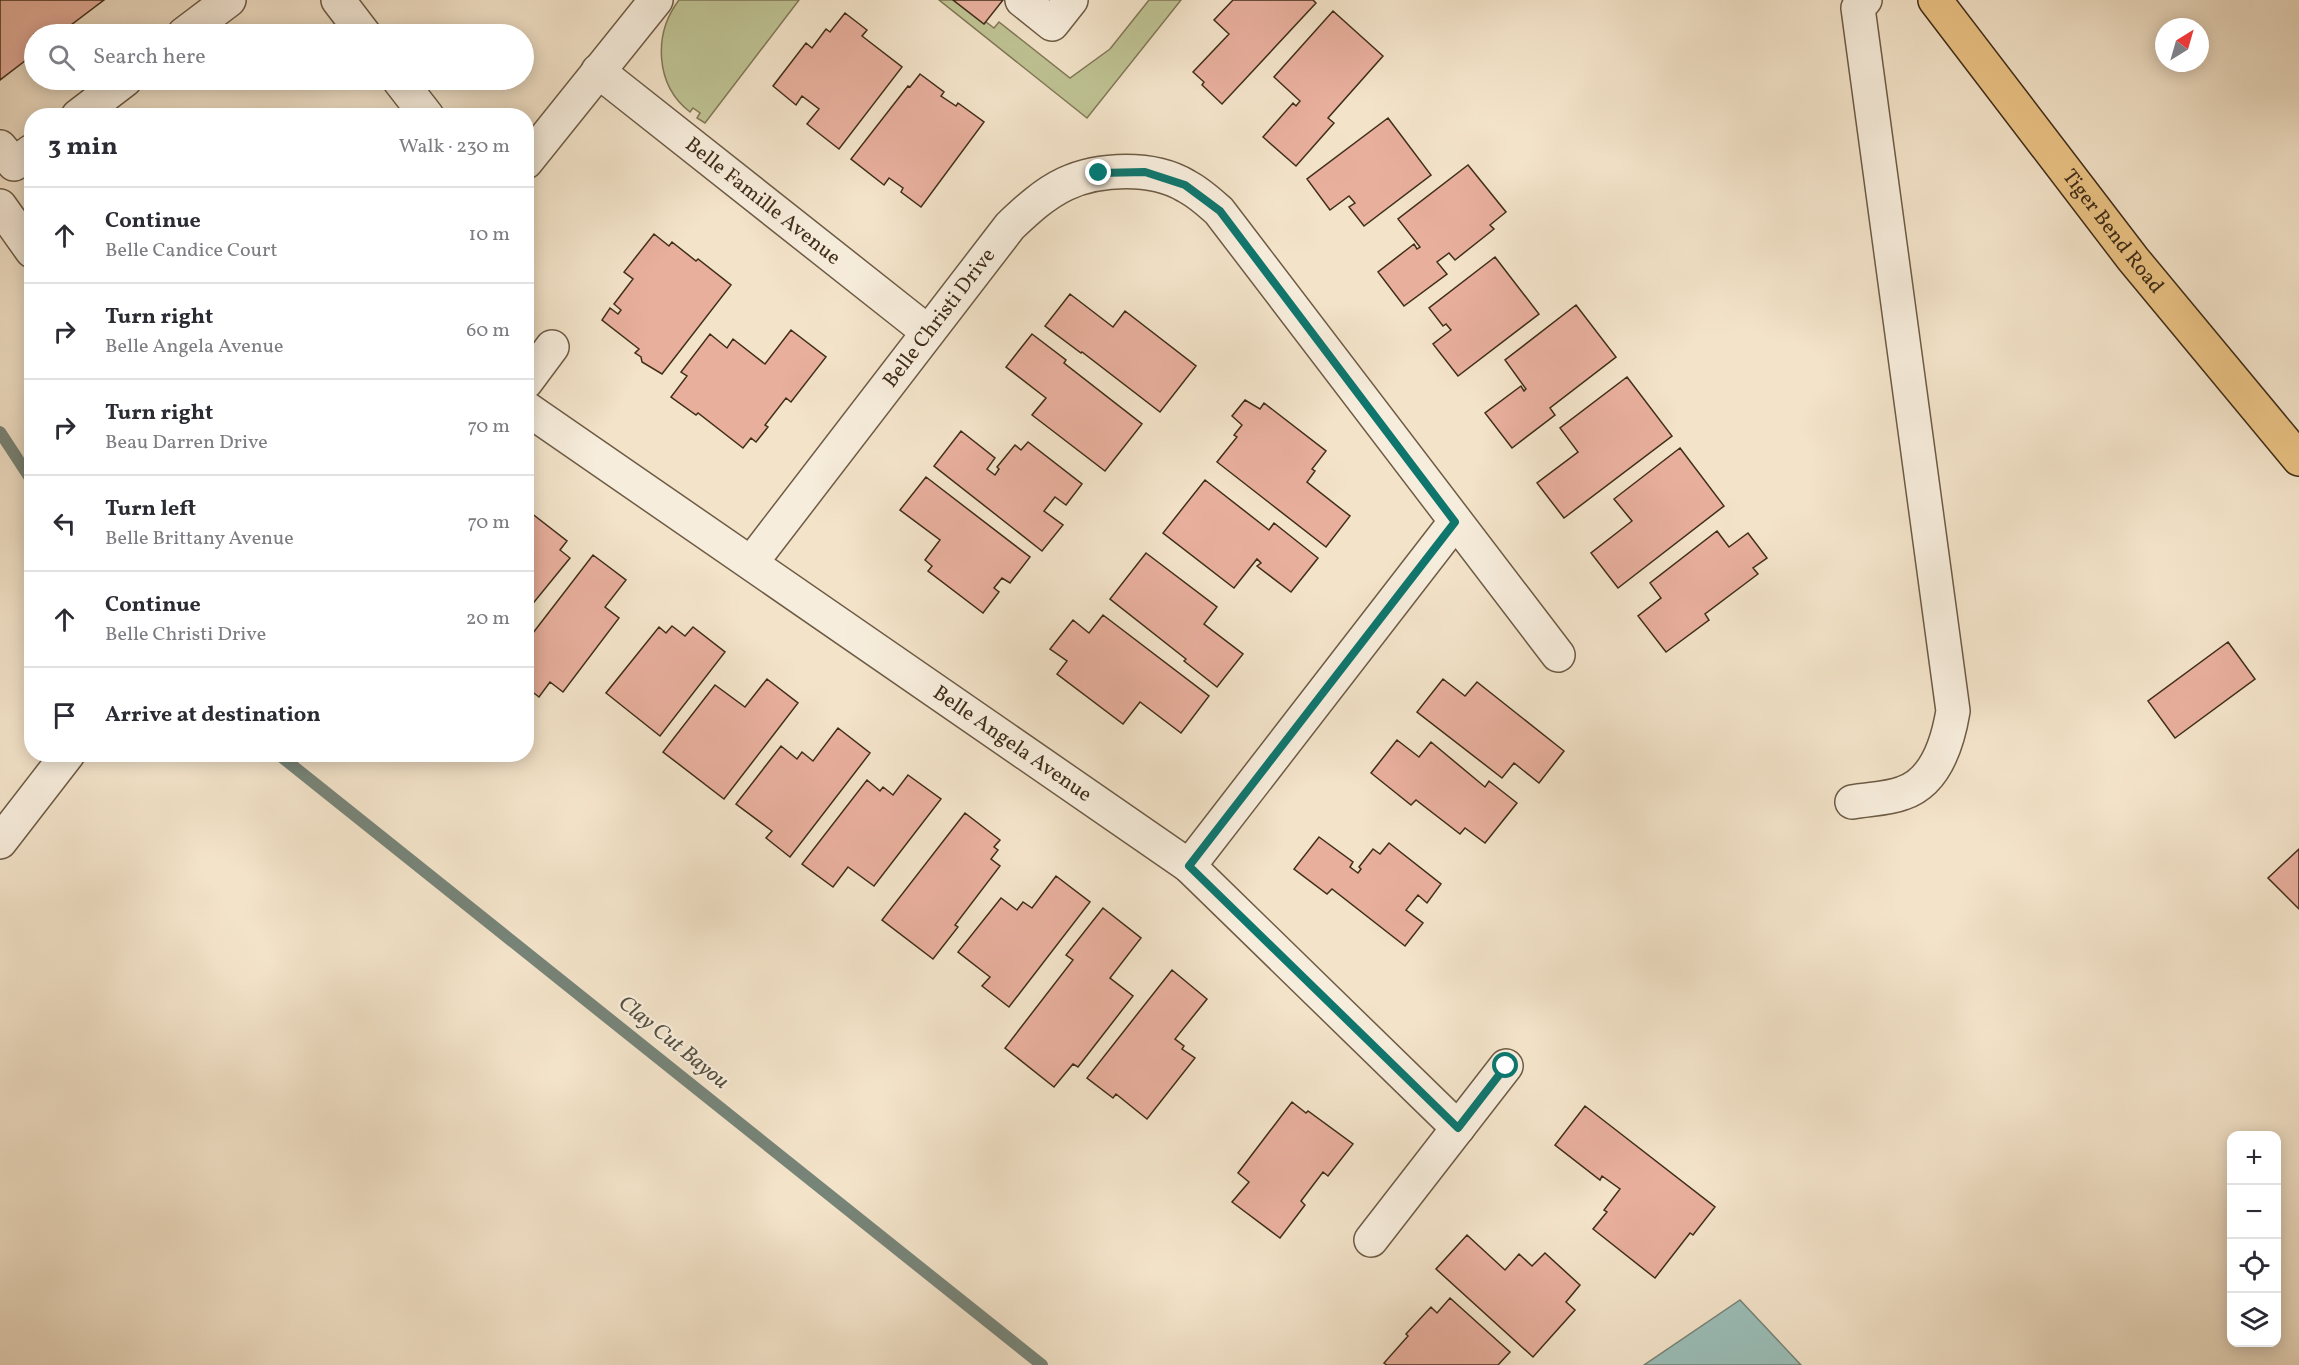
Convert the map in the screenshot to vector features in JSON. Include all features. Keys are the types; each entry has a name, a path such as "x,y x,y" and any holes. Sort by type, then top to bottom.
{"main road":[{"name":"Tiger Bend Road","path":"1935,0 2133,259 2299,459"}],"street":[{"path":"197,24 229,0"},
{"path":"338,0 356,24"},
{"path":"534,152 656,0"},
{"path":"1022,0 1052,24 1071,0"},
{"path":"1852,802 1904,793 1924,779 1938,761 1949,736 1953,711 1858,8 1865,0"},
{"name":"Belle Famille Avenue","path":"598,71 928,332"},
{"path":"88,108 112,90"},
{"path":"407,90 421,108"},
{"path":"0,194 15,154"},
{"name":"Belle Christi Drive","path":"751,563 1011,226 1037,201 1066,183 1099,173 1145,172 1185,185 1220,211 1558,655"},
{"path":"0,206 24,240"},
{"path":"534,371 552,346"},
{"name":"Belle Angela Avenue","path":"534,414 1189,866 1458,1128"},
{"path":"1189,866 1455,522"},
{"path":"2,840 62,762"},
{"path":"1371,1240 1506,1066"}],"green space":[{"path":"679,0 799,0 705,123 697,118 700,113 693,108 690,112 678,101 664,74 662,43 665,28"},
{"path":"939,0 953,0 984,24 986,22 994,28 999,22 1070,78 1110,49 1149,0 1181,0 1087,118"}],"water":[{"path":"1740,1300 1801,1365 1644,1365"}],"building":[{"path":"0,0 104,0 72,24 24,24 24,62 0,80"},
{"path":"953,0 1003,0 984,24"},
{"path":"1233,0 1313,0 1316,3 1222,104 1202,85 1204,82 1193,72 1229,34 1214,20"},
{"path":"1333,11 1383,56 1328,118 1334,123 1296,166 1263,137 1293,103 1296,106 1300,101 1274,77"},
{"path":"845,13 867,30 862,36 902,67 839,149 807,124 819,109 802,96 796,105 773,86 806,43 812,48 826,29 830,32"},
{"path":"920,74 944,92 941,96 956,106 958,103 984,122 921,207 901,192 903,188 889,178 884,185 851,159"},
{"path":"1388,118 1431,175 1364,226 1349,207 1355,203 1349,196 1330,210 1307,179"},
{"path":"1468,165 1506,212 1490,225 1494,229 1455,260 1449,253 1437,262 1447,274 1404,306 1378,272 1414,244 1417,249 1420,247 1398,219"},
{"path":"654,234 669,246 672,242 696,261 698,259 731,285 662,374 642,362 641,357 635,353 639,349 602,320 610,308 618,314 621,310 614,304 633,279 624,272"},
{"path":"1495,257 1539,314 1458,376 1433,344 1451,330 1446,324 1443,326 1429,308"},
{"path":"1070,294 1113,327 1125,311 1196,366 1160,412 1045,326"},
{"path":"1576,305 1616,357 1550,408 1555,415 1512,448 1485,413 1521,386 1524,391 1526,389 1505,360"},
{"path":"791,330 826,357 791,402 786,398 765,425 768,427 756,442 751,438 743,448 698,413 696,415 671,397 687,376 681,372 710,334 727,348 733,339 765,364"},
{"path":"1032,334 1066,360 1064,363 1142,424 1105,471 1032,415 1046,398 1006,367"},
{"path":"1627,377 1672,436 1564,518 1537,483 1578,452 1560,428"},
{"path":"1245,400 1260,409 1264,403 1326,451 1312,469 1315,471 1307,482 1350,516 1326,547 1217,462 1237,437 1234,435 1242,425 1232,416"},
{"path":"961,431 995,458 987,469 995,475 999,469 997,467 1015,445 1021,450 1028,442 1082,484 1066,505 1055,497 1044,511 1063,525 1042,551 934,466"},
{"path":"1680,448 1724,506 1618,588 1591,553 1632,521 1614,499"},
{"path":"926,477 1030,557 1010,583 1002,578 994,588 999,592 983,613 928,571 932,566 925,560 940,540 900,510"},
{"path":"1205,480 1269,530 1274,523 1318,558 1291,592 1257,566 1261,563 1257,559 1234,588 1163,533"},
{"path":"534,515 567,541 560,550 570,558 534,602"},
{"path":"1717,531 1729,547 1748,533 1767,558 1753,568 1758,574 1705,614 1709,620 1666,652 1638,616 1661,598 1650,583"},
{"path":"1146,553 1217,607 1204,624 1243,654 1217,687 1184,661 1186,659 1110,599"},
{"path":"593,555 626,580 605,607 619,618 563,692 550,682 539,697 534,693 534,632"},
{"path":"1103,615 1209,696 1181,733 1140,702 1123,724 1057,674 1067,661 1050,649 1073,620 1089,633"},
{"path":"672,626 685,636 693,627 725,652 660,736 606,693 659,627 666,633"},
{"path":"2228,642 2255,679 2175,738 2148,701"},
{"path":"767,679 798,703 724,799 663,752 715,685 745,707"},
{"path":"1443,679 1465,696 1477,682 1564,751 1539,783 1514,763 1502,778 1417,712"},
{"path":"838,728 870,753 790,857 766,838 772,831 736,804 781,746 797,759 802,752 813,761"},
{"path":"1397,740 1419,757 1431,742 1485,787 1489,781 1517,803 1485,843 1465,828 1460,834 1416,800 1411,805 1371,773"},
{"path":"908,775 941,799 874,886 848,867 833,887 802,864 867,780 880,791 883,787 893,795"},
{"path":"965,813 1000,840 994,847 998,850 991,859 1000,866 955,925 958,927 933,959 882,920"},
{"path":"1319,837 1353,862 1350,867 1358,873 1361,869 1359,867 1373,849 1380,854 1389,843 1441,884 1427,903 1418,895 1406,910 1423,923 1405,946 1332,889 1327,894 1294,869"},
{"path":"2299,849 2299,909 2268,878"},
{"path":"1056,876 1090,902 1009,1007 982,986 990,977 958,952 1001,898 1017,910 1023,902 1032,908"},
{"path":"1103,908 1141,938 1110,978 1133,996 1078,1067 1073,1064 1054,1087 1005,1048 1073,960 1066,955"},
{"path":"1172,970 1207,999 1175,1039 1184,1046 1182,1049 1195,1058 1147,1119 1116,1094 1113,1098 1087,1078"},
{"path":"1292,1102 1353,1144 1328,1176 1323,1172 1301,1201 1305,1205 1280,1238 1232,1202 1249,1182 1238,1173"},
{"path":"1585,1106 1715,1207 1693,1235 1690,1233 1655,1278 1593,1229 1607,1212 1604,1210 1620,1189 1602,1176 1600,1180 1555,1145"},
{"path":"1467,1235 1505,1270 1519,1254 1532,1266 1545,1253 1580,1285 1566,1302 1575,1310 1533,1357 1436,1269"},
{"path":"1450,1298 1510,1352 1498,1365 1387,1365 1384,1363 1431,1307 1437,1313"}],"waterway":[{"name":"Clay Cut Bayou","path":"0,432 24,469"},
{"name":"Clay Cut Bayou","path":"288,762 1042,1365"}],"route":[{"path":"1099,173 1145,172 1185,185 1220,211 1455,522 1189,866 1458,1128 1506,1066"}]}
